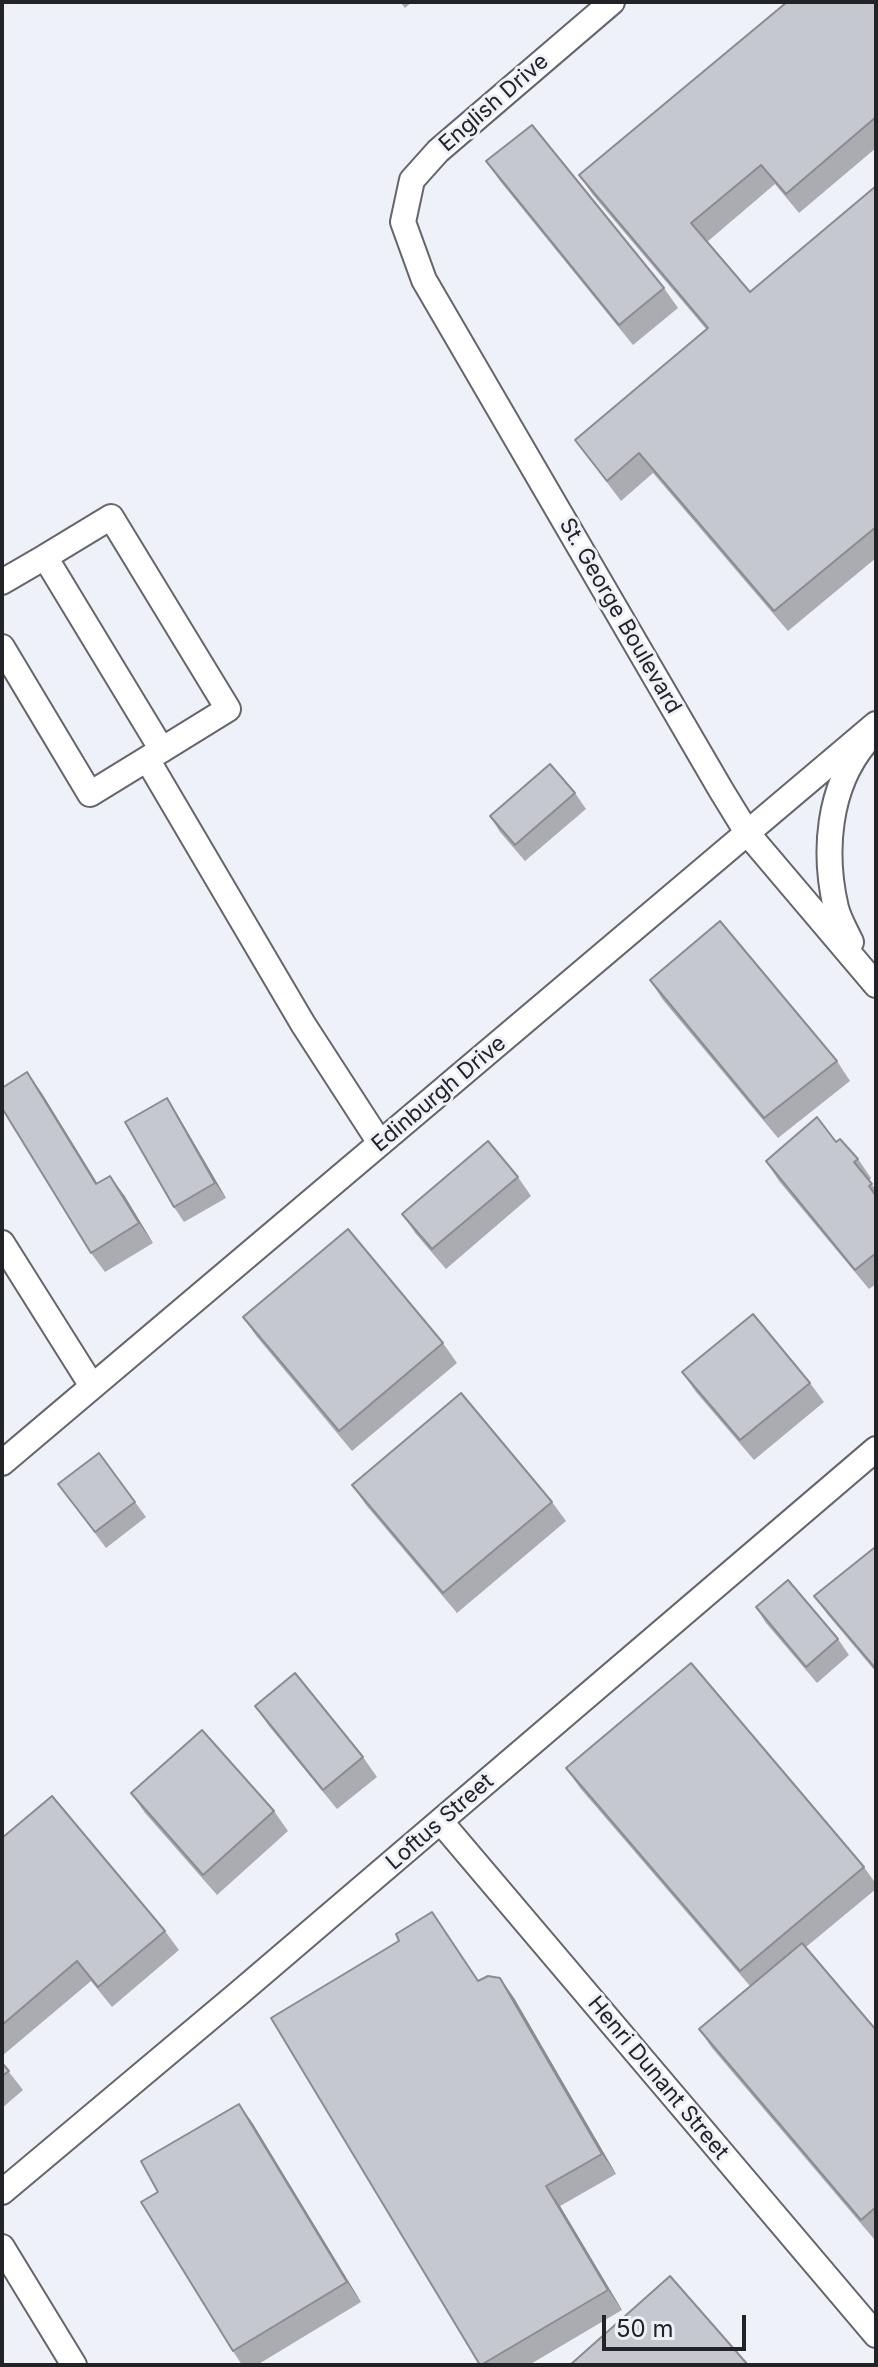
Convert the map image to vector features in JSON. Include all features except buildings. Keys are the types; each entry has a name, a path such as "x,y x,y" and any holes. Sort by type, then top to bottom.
{"street":[{"name":"English Drive","path":"403,222 412,180 438,151 612,2"},
{"name":"St. George Boulevard","path":"403,222 424,280 748,834 870,977"},
{"path":"2,582 111,517 228,709 90,794 2,647"},
{"path":"45,557 303,1024 380,1143"},
{"name":"Edinburgh Drive","path":"2,1463 876,727"},
{"path":"870,977 836,910 830,840 832,815 839,790 853,758 876,727"},
{"path":"2,1243 92,1386"},
{"name":"Loftus Street","path":"2,2192 441,1822 876,1449"},
{"name":"Henri Dunant Street","path":"441,1822 876,2335"},
{"path":"2,2247 74,2365"}]}
